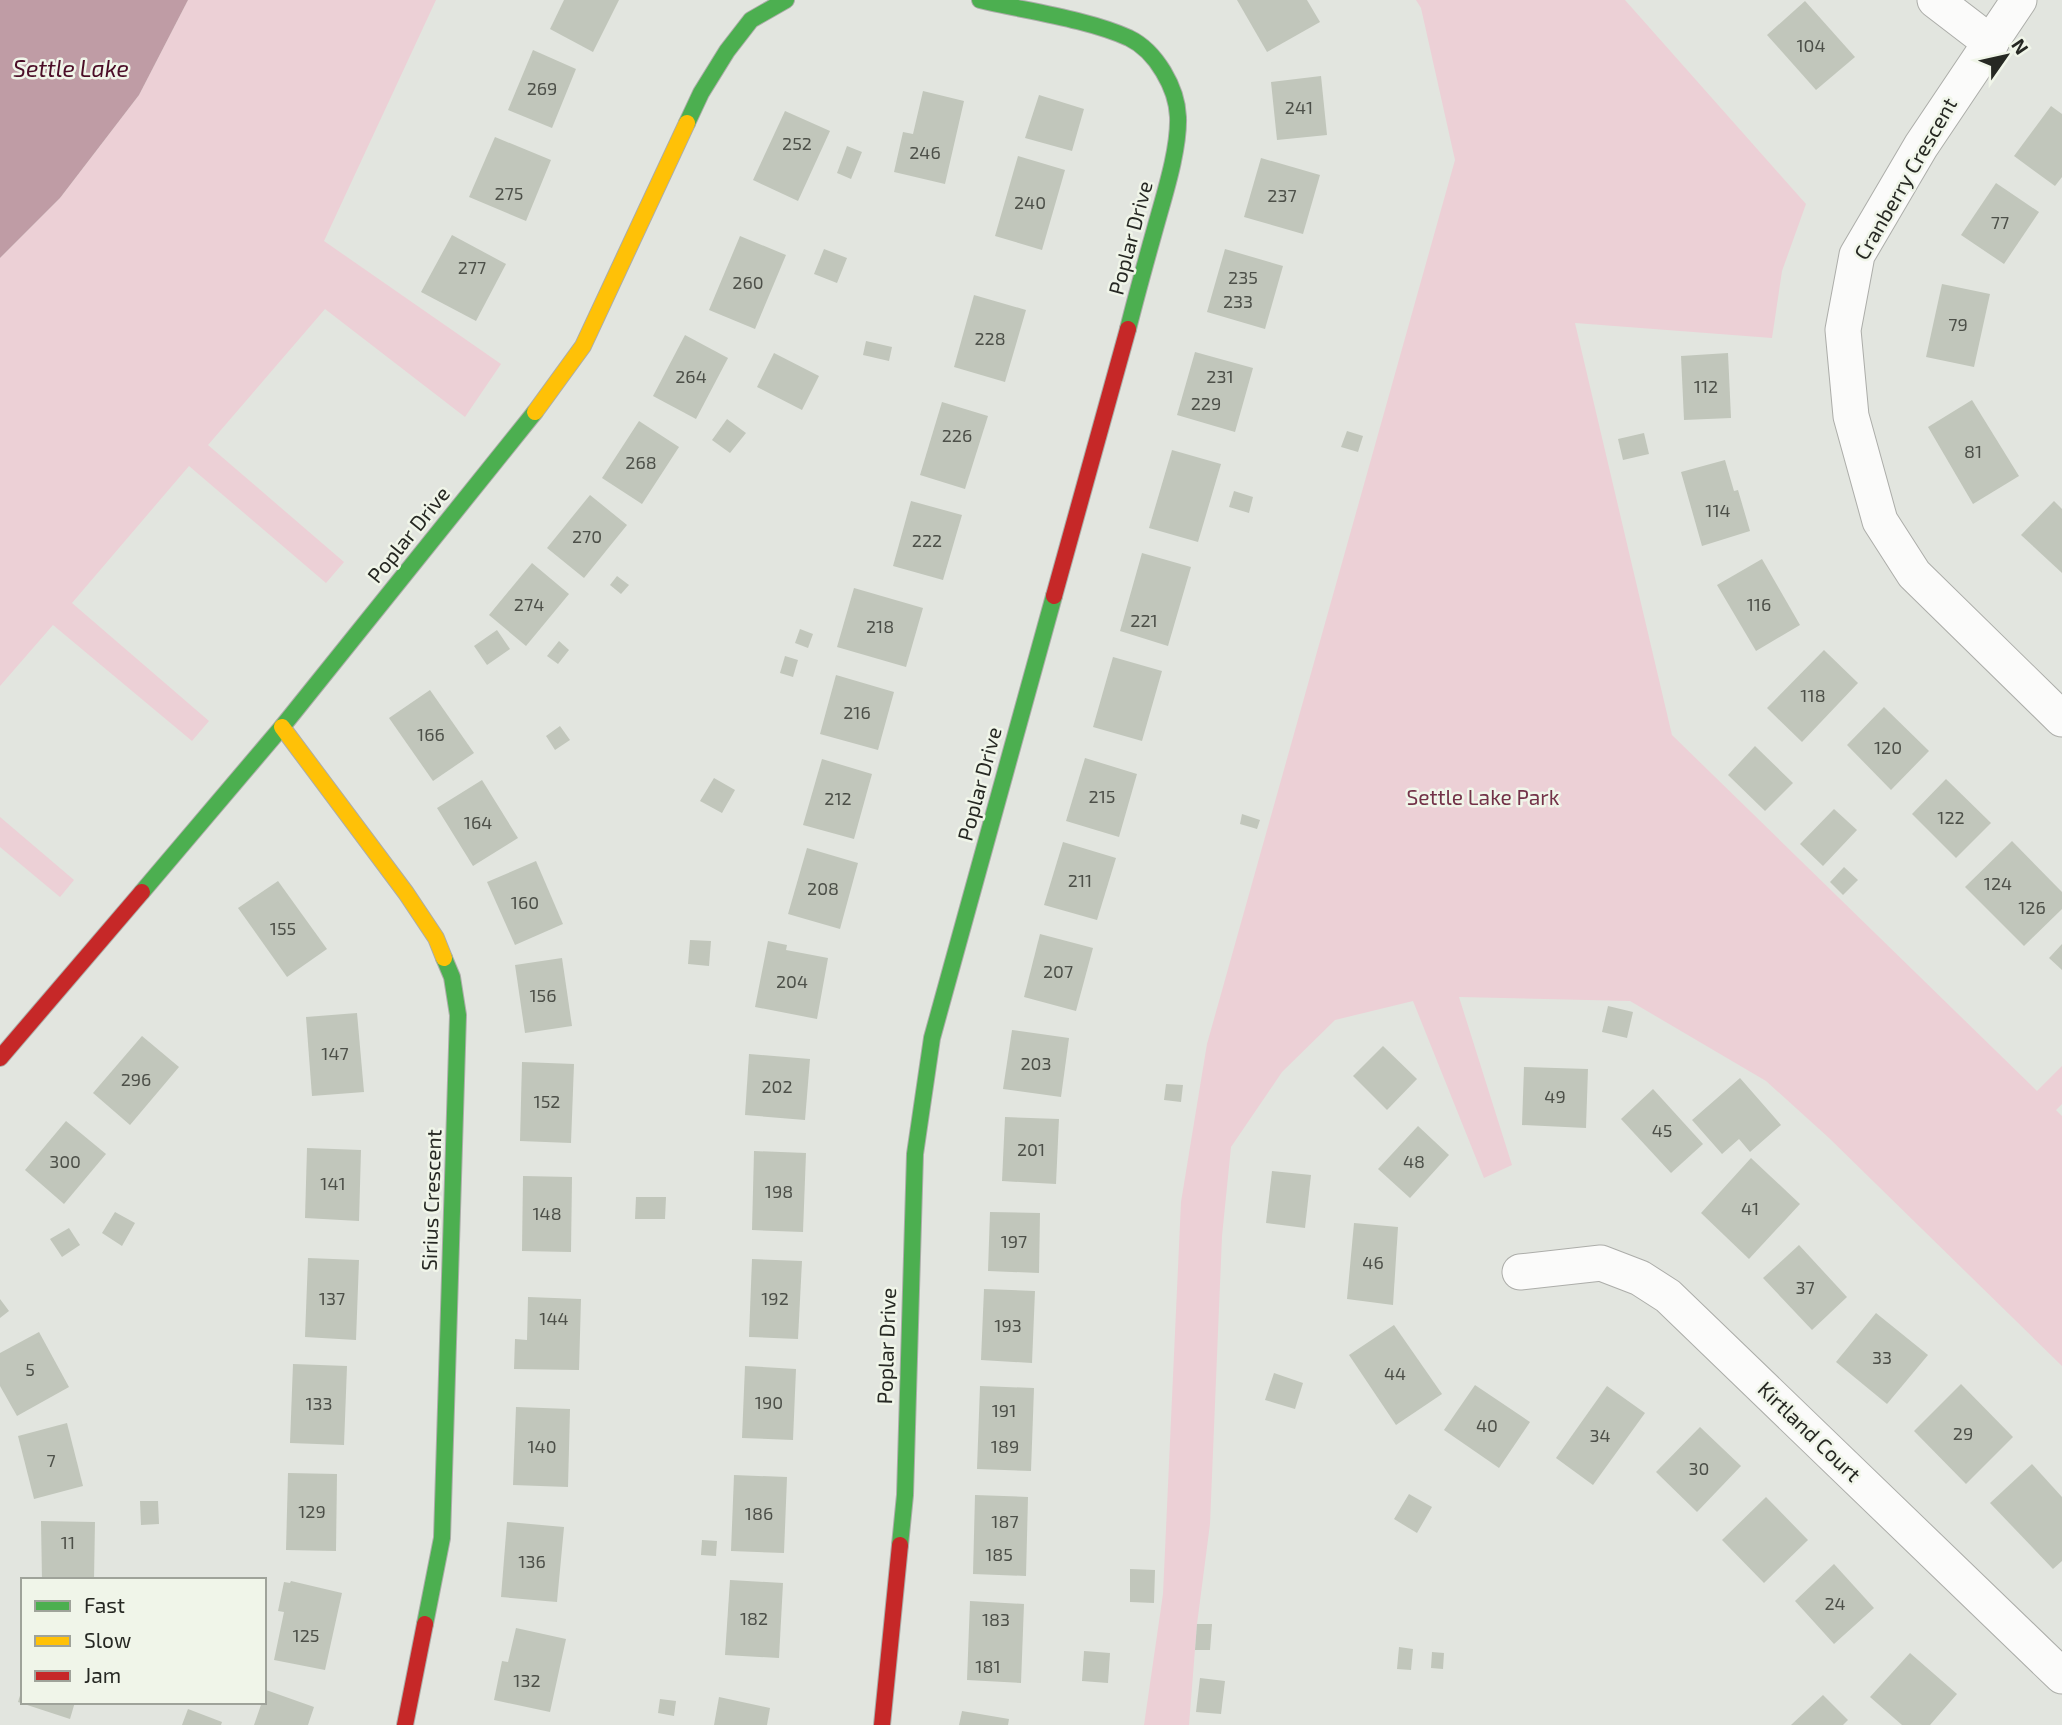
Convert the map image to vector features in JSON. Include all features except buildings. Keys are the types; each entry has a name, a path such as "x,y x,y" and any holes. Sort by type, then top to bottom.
{"street":[{"name":"Poplar Drive","path":"0,1058 282,727 547,397 583,346 701,93 727,51 751,20 786,0"},
{"name":"Poplar Drive","path":"882,1725 905,1495 915,1154 932,1038 1171,172 1178,117 1165,74 1150,54 1131,39 1084,24 980,0"},
{"path":"1935,0 1991,43"},
{"name":"Cranberry Crescent","path":"2019,0 1921,146 1857,255 1843,330 1851,416 1880,521 1914,574 2062,719"},
{"name":"Sirius Crescent","path":"282,727 406,893 436,938 452,977 458,1015 442,1538 405,1725"},
{"name":"Kirtland Court","path":"1520,1272 1601,1264 1640,1278 1668,1296 2062,1676"}],"green space":[{"path":"188,0 436,0 324,241 501,364 465,417 325,309 208,445 344,562 326,583 189,466 72,603 209,721 192,741 53,625 0,686 0,258 60,198 139,95"},
{"name":"Settle Lake Park","path":"1416,0 1625,0 1806,204 1782,271 1772,338 1575,323 1672,735 2037,1091 2062,1066 2062,1104 2056,1110 2062,1116 2062,1366 1829,1138 1766,1081 1630,1001 1459,997 1512,1165 1484,1178 1413,1001 1335,1020 1282,1072 1231,1147 1222,1236 1210,1524 1197,1624 1189,1725 1144,1725 1163,1594 1181,1202 1207,1044 1455,160 1421,8"},
{"path":"0,817 74,880 60,897 0,847"}],"water":[{"name":"Settle Lake","path":"0,0 188,0 139,95 60,198 0,258"}],"traffic: fast":[{"path":"687,123 701,93 727,51 751,20 786,0"},
{"path":"980,0 1076,21 1129,38 1156,61 1174,94 1178,117 1175,152 1128,329"},
{"path":"142,892 282,727 535,412"},
{"path":"900,1545 905,1495 915,1154 932,1038 1054,596"},
{"path":"425,1624 442,1538 458,1015 452,977 444,958"}],"traffic: slow":[{"path":"535,412 583,346 687,123"},
{"path":"282,727 406,893 436,938 444,958"}],"traffic: jam":[{"path":"1054,596 1128,329"},
{"path":"0,1058 142,892"},
{"path":"882,1725 900,1545"},
{"path":"405,1725 425,1624"}]}
